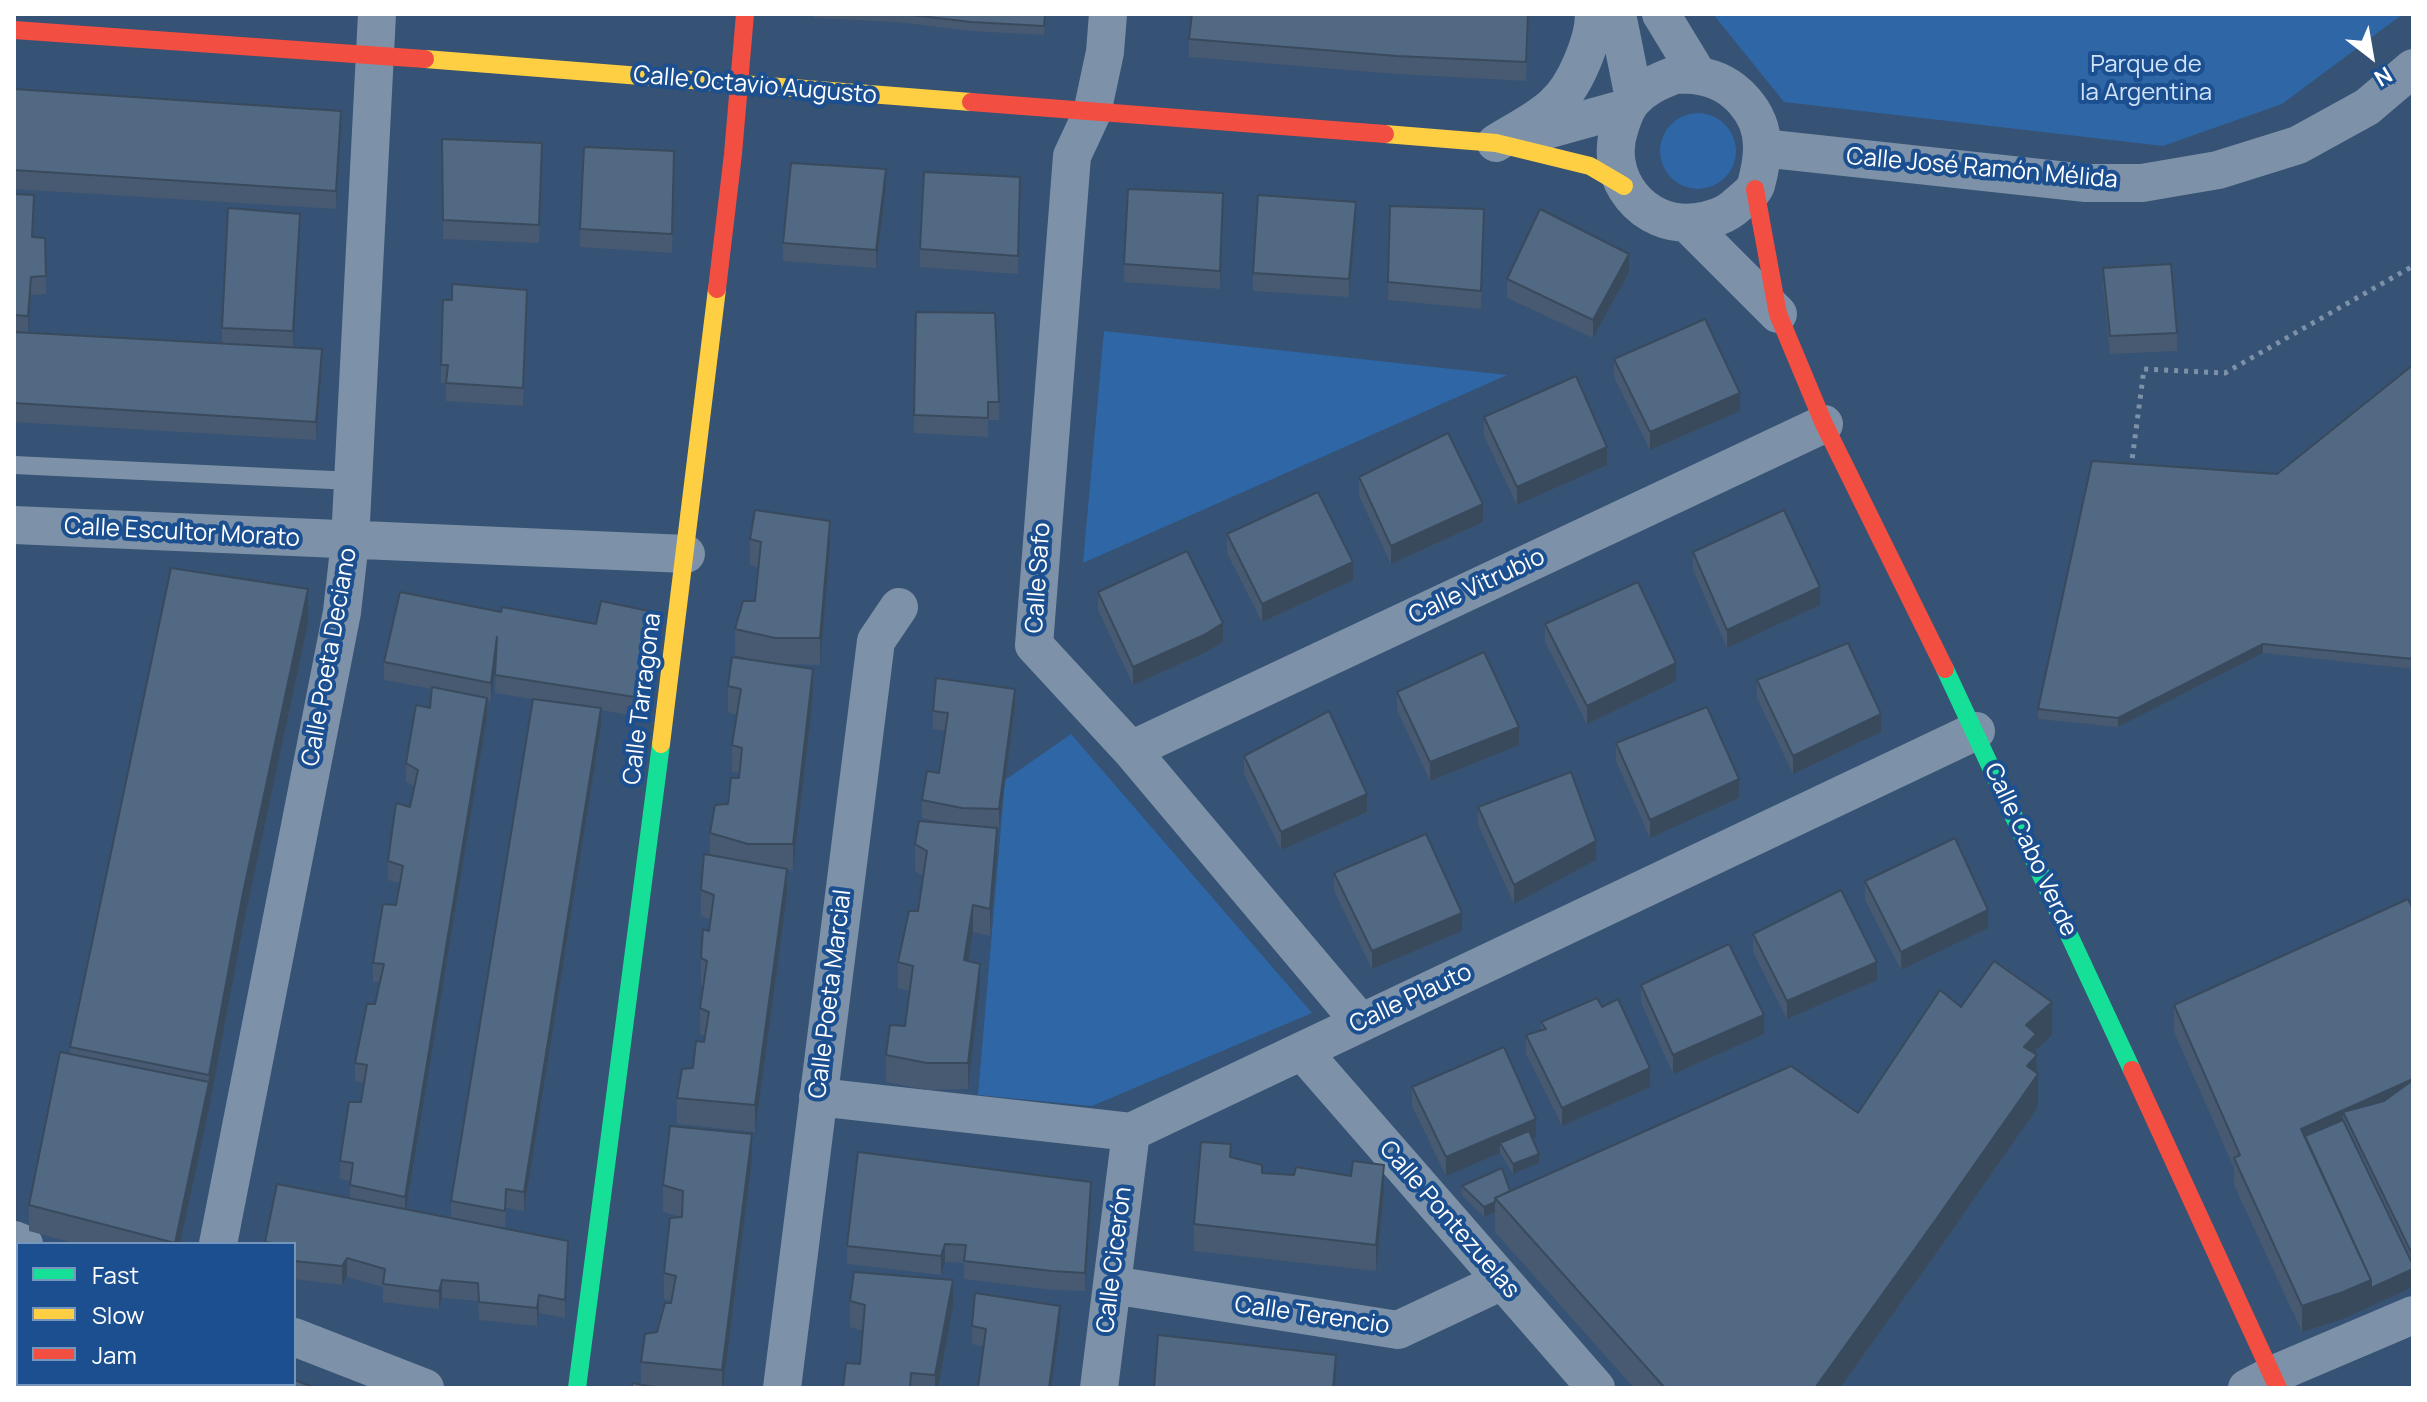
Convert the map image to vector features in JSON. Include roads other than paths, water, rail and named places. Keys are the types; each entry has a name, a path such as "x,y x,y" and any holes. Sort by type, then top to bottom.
{"street":[{"name":"Calle Poeta Deciano","path":"218,1242 342,612 350,541 377,14"},
{"name":"Calle Tarragona","path":"577,1388 686,554 740,84 745,14"},
{"name":"Calle Safo","path":"1108,14 1105,52 1092,113 1072,156 1034,645 1131,750 1361,1023"},
{"path":"1496,143 1556,104 1575,76 1594,30 1594,14"},
{"path":"1617,14 1630,103"},
{"path":"1661,14 1698,75"},
{"name":"Calle Octavio Augusto","path":"14,30 374,55 1496,143 1590,166 1624,186"},
{"name":"Calle José Ramón Mélida","path":"1762,148 2086,183 2142,183 2218,170 2298,145 2367,107 2413,68"},
{"path":"1675,75 1698,75 1719,81 1750,108 1759,127 1762,148 1755,189 1729,212 1709,220 1687,223 1662,218 1640,205 1624,186 1615,165 1614,142 1630,103 1653,84 1675,75"},
{"name":"Calle Octavio Augusto","path":"1496,143 1630,103"},
{"name":"Calle Cabo Verde","path":"1755,189 1778,314 1824,424 1976,731 2266,1384"},
{"name":"Calle Cabo Verde","path":"1687,223 1778,314"},
{"name":"Calle Vitrubio","path":"1131,750 1824,424"},
{"name":"Calle Escultor Morato","path":"14,525 686,554"},
{"name":"Calle Poeta Marcial","path":"782,1388 876,641 899,607"},
{"name":"Calle Plauto","path":"1131,1132 1976,731"},
{"name":"Calle Pontezuelas","path":"1302,1051 1596,1388"},
{"path":"818,1097 1131,1132"},
{"name":"Calle Cicerón","path":"1099,1388 1131,1132"},
{"name":"Calle Terencio","path":"1112,1285 1398,1330 1502,1281"},
{"path":"2266,1384 2413,1315"},
{"path":"296,1338 425,1388"}],"lane":[{"path":"14,465 353,481"}],"park label":[{"name":"Parque de la Argentina","path":"2146,79"}]}
